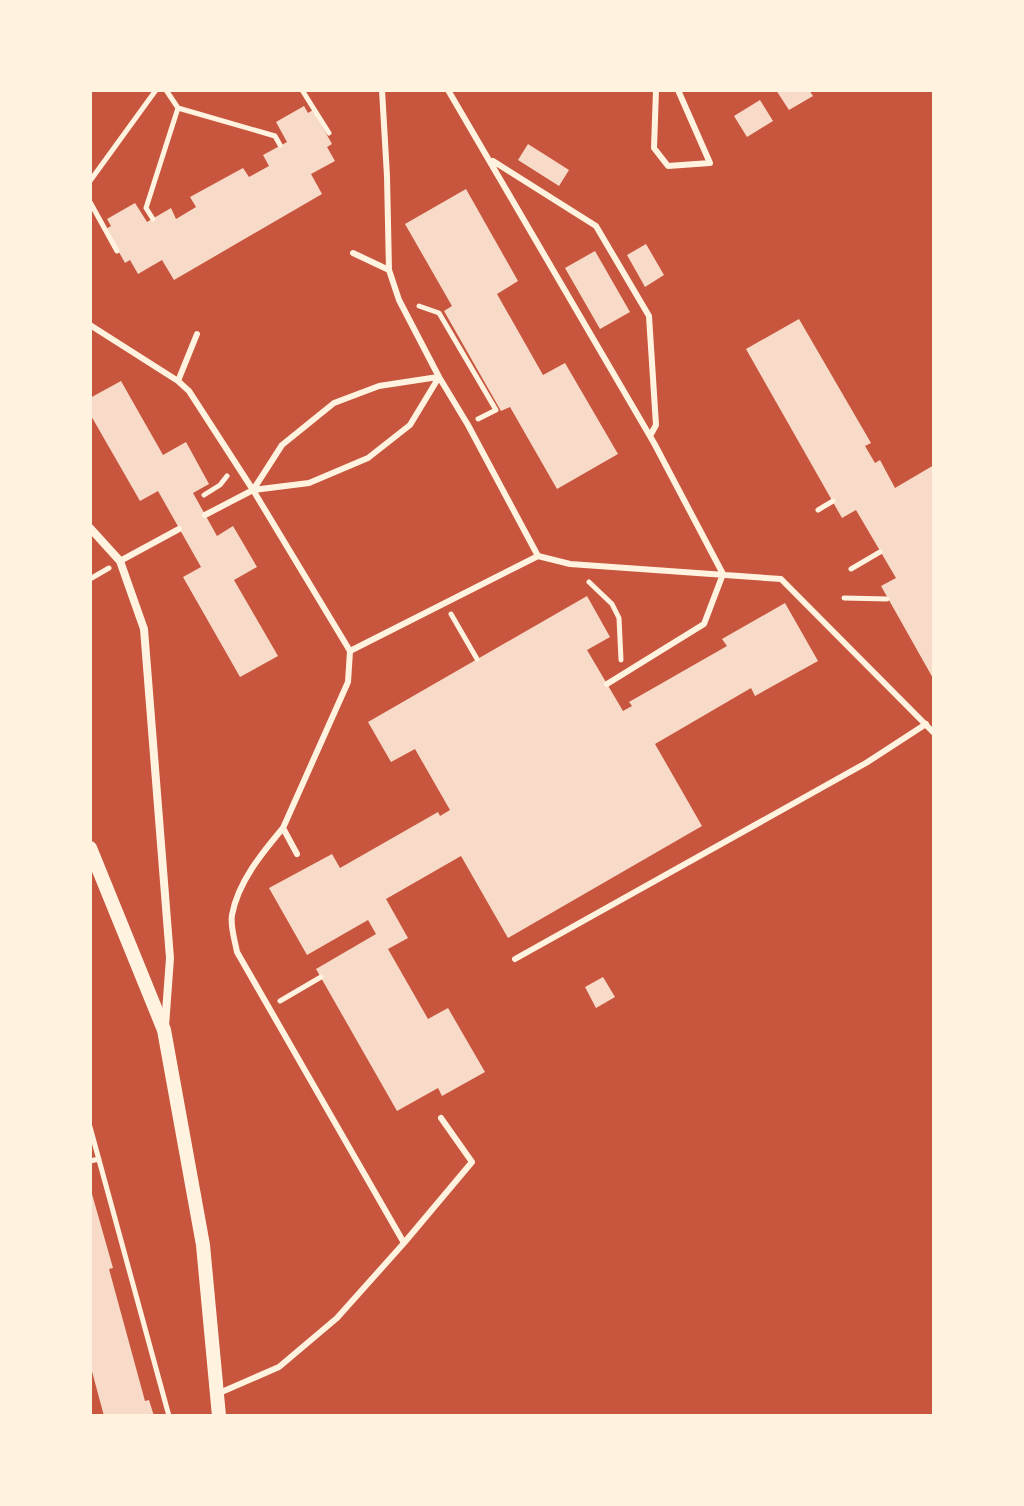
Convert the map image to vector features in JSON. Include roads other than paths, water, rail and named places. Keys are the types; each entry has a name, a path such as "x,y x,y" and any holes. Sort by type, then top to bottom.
{"street":[{"path":"90,528 120,561 144,629 170,958 164,1030"},
{"path":"90,848 164,1030 203,1245 219,1416"}],"lane":[{"path":"382,90 389,270 399,300 538,556"},
{"path":"448,90 650,436 723,574 704,624 607,684"},
{"path":"656,90 654,148 668,166 710,163 678,90"},
{"path":"489,159 596,226 649,316 656,425 650,436"},
{"path":"353,253 389,270"},
{"path":"90,325 189,391 350,651 348,682 283,828 262,853 243,884 231,917 237,952 404,1243"},
{"path":"178,381 197,334"},
{"path":"253,490 282,445 334,403 379,386 439,377"},
{"path":"205,515 253,490 309,483 368,458 410,425 439,377"},
{"path":"120,561 179,529"},
{"path":"350,651 538,556 570,564 781,579 934,733"},
{"path":"515,959 866,763 926,724"},
{"path":"283,828 297,854"},
{"path":"217,1394 279,1367 337,1318 472,1162 441,1118"}]}
